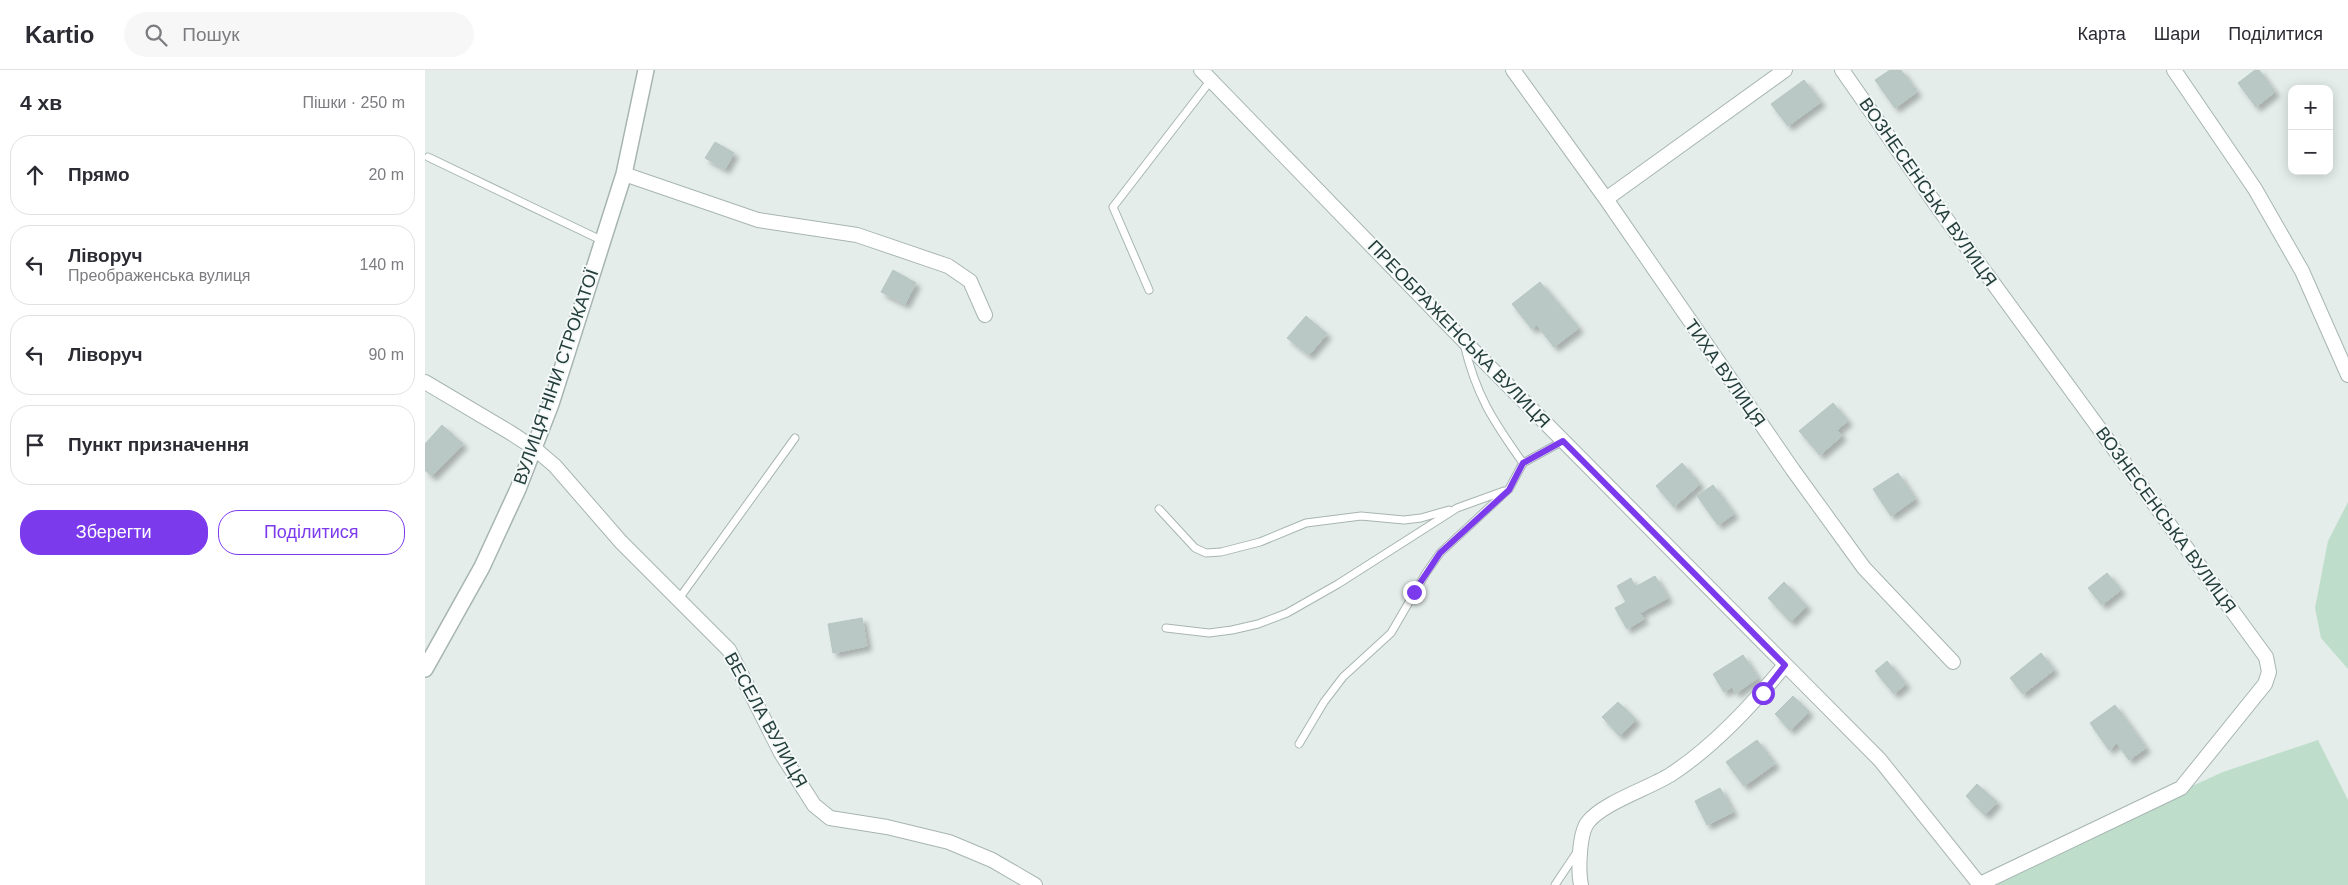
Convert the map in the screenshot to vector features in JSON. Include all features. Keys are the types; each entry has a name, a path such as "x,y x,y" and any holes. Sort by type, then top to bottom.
{"street":[{"name":"ВУЛИЦЯ НІНИ СТРОКАТОЇ","path":"425,669 482,567 518,489 551,404 624,174 645,70"},
{"name":"ПРЕОБРАЖЕНСЬКА ВУЛИЦЯ","path":"1201,70 1463,340 1880,760 1980,884"},
{"name":"ТИХА ВУЛИЦЯ","path":"1513,70 1606,199 1703,343 1859,561 1953,662"},
{"path":"1606,199 1785,70"},
{"name":"ВОЗНЕСЕНСЬКА ВУЛИЦЯ","path":"1842,70 1939,209 2266,657 2269,672 2265,684 2181,788 1980,884"},
{"path":"2174,70 2255,189 2302,271 2348,375"},
{"path":"624,174 758,220 857,235 948,266 970,281 985,315"},
{"name":"ВЕСЕЛА ВУЛИЦЯ","path":"425,382 534,448 555,466 621,542 729,650 781,753 814,805 830,818 887,827 949,842 992,860 1035,885"},
{"path":"1581,885 1581,846 1586,824 1601,809 1617,803 1671,774 1714,740 1763,693 1785,665"}],"lane":[{"path":"1149,290 1113,207 1211,80"},
{"path":"428,157 603,241"},
{"path":"1463,340 1479,396 1490,416 1523,463"},
{"path":"678,600 795,438"},
{"path":"1299,744 1324,702 1343,677 1391,633 1440,553 1509,490 1523,463 1563,441"},
{"path":"1159,509 1195,548 1206,553 1221,552 1260,542 1306,523 1361,516 1404,520 1421,518 1509,490"},
{"path":"1166,628 1209,633 1258,624 1287,613 1338,584 1457,508"},
{"path":"1555,885 1581,846"}],"green space":[{"path":"2348,502 2348,669 2321,638 2315,608 2328,541"},
{"path":"2318,740 2348,800 2348,885 1995,885 1992,877 2223,772"}],"building":[{"path":"1890,70 1901,70 1917,92 1895,108 1875,80"},
{"path":"2255,70 2259,70 2275,92 2256,107 2238,83"},
{"path":"1804,80 1821,102 1788,126 1771,104"},
{"path":"715,142 734,153 725,169 705,158"},
{"path":"893,270 916,283 905,304 881,292"},
{"path":"1540,282 1579,328 1554,347 1537,325 1532,329 1512,304"},
{"path":"1306,316 1327,334 1309,355 1287,338"},
{"path":"1833,403 1848,421 1837,430 1842,436 1820,455 1799,431"},
{"path":"442,425 463,444 432,476 425,470 425,444"},
{"path":"1682,463 1700,484 1674,507 1656,486"},
{"path":"1898,473 1915,499 1891,516 1873,489"},
{"path":"1713,485 1734,514 1718,525 1697,496"},
{"path":"2107,573 2121,590 2102,605 2088,588"},
{"path":"1655,576 1668,598 1640,613 1644,619 1627,629 1615,608 1626,602 1617,586 1631,578 1635,587"},
{"path":"1784,582 1807,606 1791,622 1768,598"},
{"path":"862,618 867,646 833,653 828,624"},
{"path":"2041,653 2054,670 2023,694 2010,678"},
{"path":"1743,655 1758,678 1736,693 1732,687 1724,692 1713,674"},
{"path":"1887,661 1906,684 1894,694 1875,671"},
{"path":"1793,696 1809,712 1790,730 1775,714"},
{"path":"1618,702 1636,720 1620,736 1602,717"},
{"path":"2115,705 2146,748 2129,760 2117,743 2109,750 2090,723"},
{"path":"1757,740 1775,764 1744,786 1726,762"},
{"path":"1977,784 1997,802 1985,815 1966,796"},
{"path":"1720,788 1733,812 1707,825 1695,801"}],"route":[{"path":"1414,592 1440,553 1509,490 1523,463 1563,441 1785,665 1763,693"}]}
